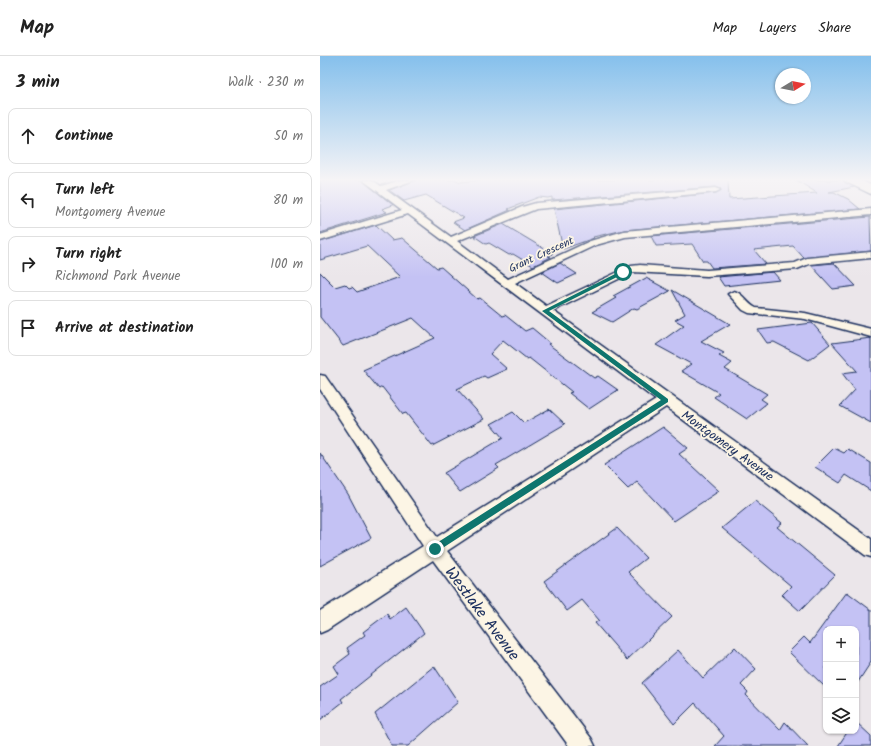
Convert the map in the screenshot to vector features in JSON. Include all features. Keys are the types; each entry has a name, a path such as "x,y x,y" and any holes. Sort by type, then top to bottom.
{"street":[{"path":"320,238 404,212"},
{"name":"Montgomery Avenue","path":"410,212 871,549"},
{"path":"450,241 518,212"},
{"name":"Grant Crescent","path":"507,283 593,243 624,234 869,212"},
{"path":"545,311 631,270 640,268 707,273 797,266 807,261 871,255"},
{"path":"734,294 747,308 753,310 805,316 871,333"},
{"name":"Westlake Avenue","path":"320,379 435,549 583,746"},
{"path":"320,623 666,400"}],"building":[{"path":"320,212 386,212 320,233"},
{"path":"454,212 505,212 465,230 453,222 464,218"},
{"path":"555,212 824,212 624,230 593,237 594,238 563,249"},
{"path":"870,217 871,251 804,258 793,246 754,250 766,264 712,268 707,261 703,261 692,244 656,246 651,236"},
{"path":"503,224 553,254 548,256 551,257 533,266 513,254 509,255 489,243 486,244 474,236"},
{"path":"376,225 392,240 402,238 437,268 441,267 477,299 480,298 502,316 505,315 525,331 532,328 550,343 548,344 594,378 598,376 618,390 589,409 569,393 572,392 529,358 527,359 503,340 490,354 507,369 487,378 484,376 457,389 484,419 432,446 406,413 403,414 382,387 379,389 363,370 435,338 413,318 343,346 320,317 320,272 335,287 345,284 349,288 352,287 357,292 400,277 367,246 320,260 320,242"},
{"path":"560,263 577,274 558,283 542,272"},
{"path":"834,263 856,286 833,289 811,265"},
{"path":"773,272 780,280 724,286 718,277"},
{"path":"646,278 670,291 637,309 634,308 612,322 592,312 616,298 613,296"},
{"path":"672,290 730,324 701,341 724,353 719,356 732,363 725,369 767,394 761,399 767,403 747,419 714,397 719,393 681,371 691,364 656,345 684,325 675,320 685,314"},
{"path":"812,323 830,344 809,360 774,342 767,343 758,330"},
{"path":"871,338 871,423 840,406 855,390 842,373 857,371 832,343"},
{"path":"549,409 565,424 496,465 499,468 460,492 444,473 503,438 491,424 513,412 524,423"},
{"path":"663,427 688,448 679,454 719,491 674,521 637,482 628,489 604,465"},
{"path":"834,448 844,453 848,449 871,463 871,491 846,475 840,483 815,467"},
{"path":"320,453 348,494 371,538 320,566"},
{"path":"755,501 782,523 777,527 835,575 800,611 782,595 791,586 722,528"},
{"path":"617,528 646,558 628,572 672,617 627,660 595,623 599,620 582,600 567,611 544,581"},
{"path":"847,592 871,610 871,662 859,680 859,626 823,626 823,685 789,652 804,637 810,643"},
{"path":"406,607 424,633 341,699 343,702 320,720 320,687 339,674 334,666 350,654 347,648 365,635 363,632 387,614 390,619"},
{"path":"735,647 756,669 741,685 748,692 746,695 780,730 785,722 808,746 715,746 724,736 695,703 674,724 642,683 678,650 703,678"},
{"path":"434,666 458,702 408,746 392,746 375,714"},
{"path":"859,725 871,736 871,746 838,746 846,734 859,734"}],"route":[{"path":"435,549 666,400 545,311 623,272"}]}
